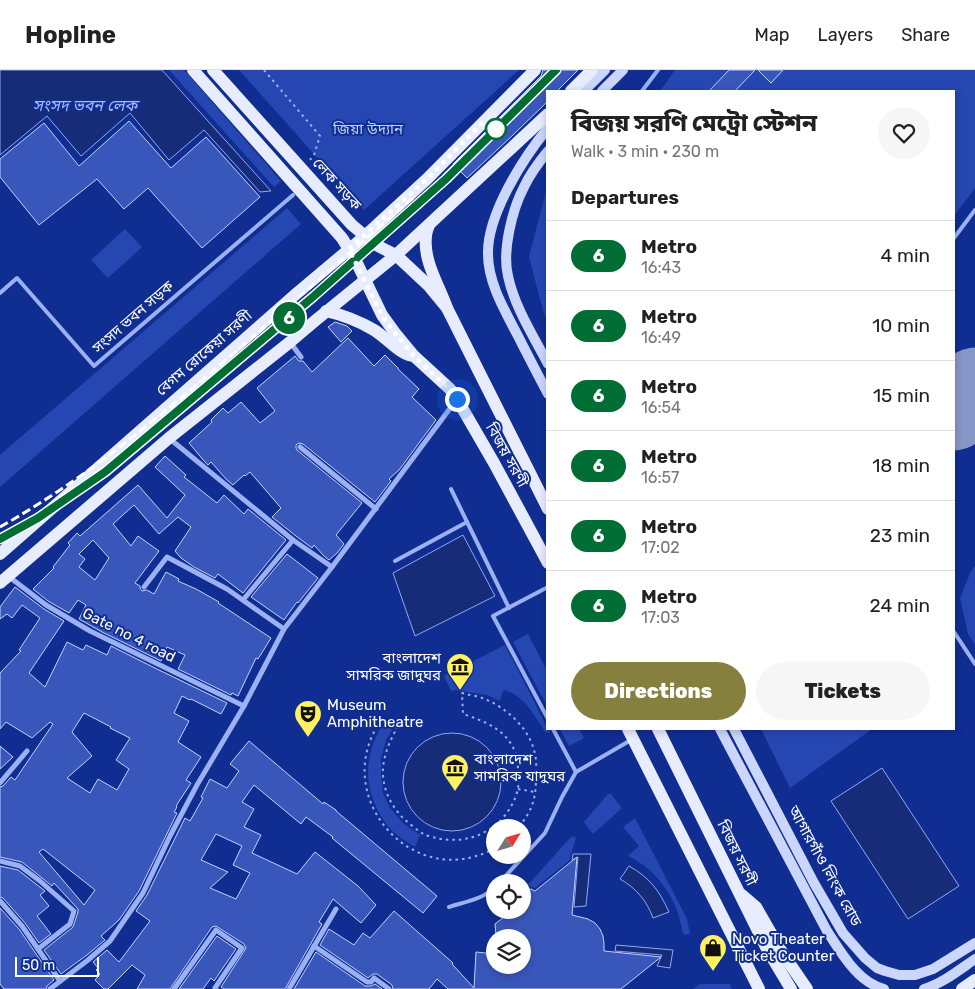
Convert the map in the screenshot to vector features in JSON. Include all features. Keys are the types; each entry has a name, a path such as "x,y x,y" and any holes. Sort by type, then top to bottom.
{"main road":[{"path":"193,70 332,227 349,249 382,316 414,356"},
{"name":"লেক সড়ক","path":"213,70 352,224 376,245 396,255 428,285 447,308"},
{"name":"বেগম রোকেয়া সরণী","path":"0,554 296,294 365,236 427,179 535,70"},
{"path":"571,90 592,70"},
{"path":"585,90 605,70"},
{"path":"603,90 623,70"},
{"path":"4,579 169,438 396,255 546,116"},
{"path":"546,130 534,144 498,209 489,240 488,256 494,284 503,308 546,390"},
{"path":"546,154 524,186 518,201 508,240 506,257 511,288 519,308 546,360"},
{"name":"বিজয় সরণী","path":"429,225 426,235 426,248 431,270 447,308 546,505"},
{"path":"491,233 508,240"},
{"name":"বিজয় সরণী","path":"326,311 358,321 377,331 406,355 414,356 450,390 494,463 546,559"},
{"name":"বিজয় সরণী","path":"658,730 767,949 791,989"},
{"name":"আগারগাঁও লিংক রোড","path":"721,730 827,931 857,973 872,984 884,989"},
{"name":"আগারগাঁও লিংক রোড","path":"735,730 819,892 843,933 865,958 877,968 885,971 899,975 915,975 933,969 975,943"},
{"path":"630,734 759,989"},
{"path":"740,893 756,907 783,954 807,989"},
{"path":"924,989 944,980 975,959"},
{"path":"962,989 975,980"}],"street":[{"path":"290,342 301,357"},
{"path":"50,989 110,941 143,893 197,785 244,706 284,629 457,399"},
{"path":"169,438 293,540 332,567"},
{"path":"300,447 376,509"},
{"path":"243,600 293,540"},
{"path":"144,587 167,557 227,589 284,629"},
{"name":"Gate no 4 road","path":"4,579 90,631 244,706"},
{"path":"0,783 27,751"},
{"path":"0,861 20,866 74,911 70,924 38,949"},
{"path":"0,901 22,926 60,981"},
{"path":"289,989 336,909"},
{"path":"174,989 216,930 242,948 216,989"},
{"path":"314,946 367,982 372,982 374,978 390,989"}],"lane":[{"path":"643,90 658,70"},
{"name":"সংসদ ভবন সড়ক","path":"0,293 18,278 94,366 293,195"},
{"path":"955,237 975,210"},
{"path":"451,489 509,608"},
{"path":"395,561 467,522"},
{"path":"546,588 492,616 546,715"},
{"path":"955,634 975,664"},
{"path":"554,730 576,772"},
{"path":"507,874 545,833 576,772 630,734"},
{"path":"449,907 486,894"}],"path":[{"path":"264,70 320,136 314,155 303,170"},
{"path":"501,819 513,804 518,789 517,762 513,749 507,738 500,731 487,723 463,714 462,693 483,698 502,708 519,723 530,739 535,753 535,792 533,807 524,819"},
{"path":"486,832 465,840 426,835 400,815 392,805 386,791 383,774 387,749 397,728 382,719 368,748 365,770 369,799 374,811 391,834 403,844 420,853 440,859 469,858 486,852"},
{"path":"518,789 535,792"}],"green space":[{"path":"169,70 184,70 281,181 274,187"},
{"name":"জিয়া উদ্যান","path":"239,70 519,70 364,210"},
{"path":"675,70 975,70 975,188 955,215 955,90 661,90"},
{"path":"546,192 546,318 529,257"},
{"path":"287,208 301,224 0,487 0,455"},
{"path":"125,229 142,247 108,278 91,260"},
{"path":"975,566 975,645 968,634 960,598"},
{"path":"528,634 546,669 546,704 513,642"},
{"path":"505,645 546,725 546,730 550,733 545,732 528,707 517,696 504,690 500,701 487,695 451,691 444,676"},
{"path":"383,724 392,730 386,740 381,759 383,793 390,808 404,824 420,835 415,847 396,834 387,825 373,801 368,775 369,762 371,749"},
{"path":"561,730 580,730 584,738 569,746"},
{"path":"761,730 871,730 790,788"},
{"path":"608,794 611,794 621,809 592,833 584,822"},
{"path":"635,818 687,919 690,934 684,935 679,915 663,885 644,865 628,856 639,846 623,827"},
{"path":"574,836 576,838 569,861 535,888 531,887 531,882 570,838"},
{"path":"700,984 730,984 732,989 693,989"}],"water":[{"name":"সংসদ ভবন লেক","path":"0,70 162,70 271,191 260,192 204,130 169,160 130,113 81,156 47,116 0,155"},
{"path":"463,535 495,596 415,636 393,573"},
{"path":"452,733 471,737 487,747 497,763 501,782 497,801 487,817 471,827 452,831 433,827 417,817 407,801 403,782 407,763 417,747 433,737"},
{"path":"882,768 959,886 908,919 831,801"},
{"path":"573,854 591,854 586,906 574,907 578,857 572,860"},
{"path":"629,866 643,875 653,885 669,912 653,918 648,906 640,896 631,886 620,879"},
{"path":"616,945 673,950 670,968 657,966 662,955 615,951"}],"building":[{"path":"543,70 578,70 558,90 546,90 546,103 467,178 453,164 541,76"},
{"path":"729,70 755,70 736,90 710,90"},
{"path":"758,70 783,70 771,83"},
{"path":"129,121 171,168 206,137 260,197 202,248 148,188 124,209 97,179 39,225 0,177 0,159 44,123 79,166"},
{"path":"335,322 347,326 352,331 341,342 328,327"},
{"path":"348,338 374,366 385,355 419,389 412,397 436,420 399,470 389,479 391,481 375,502 303,444 299,443 296,445 297,450 362,503 336,535 344,544 329,560 314,545 312,548 272,517 281,508 250,472 233,485 211,462 208,465 189,443 212,422 211,420 223,408 228,413 241,402 260,423 275,411 257,388 295,356 299,361 303,361 312,372"},
{"path":"165,456 186,475 184,477 217,503 224,495 244,514 248,509 286,540 243,593 218,574 215,578 194,567 175,551 191,527 178,517 159,534 134,505 113,524 131,546 138,536 159,551 135,583 140,586 142,591 147,590 154,594 166,572 179,579 178,581 219,602 271,638 258,659 256,658 238,696 232,693 231,695 178,669 185,655 167,647 161,661 79,619 86,605 78,600 69,613 48,601 33,589 54,568 70,545 68,543 77,533 80,536 138,485 167,518 185,495 155,467","holes":["93,540 109,558 95,580 79,567 85,559 79,554"]},
{"path":"287,554 318,578 284,620 251,597"},
{"path":"15,587 44,609 64,621 29,673 45,687 67,642 83,650 86,645 107,655 111,646 227,703 221,714 182,696 174,713 189,721 178,742 201,757 186,780 191,783 176,806 174,812 177,813 139,891 119,920 101,936 105,940 61,974 44,950 73,927 78,909 54,883 52,886 22,862 0,857 0,787 11,777 15,780 53,724 50,722 32,738 6,722 0,729 0,673 21,651 19,650 40,618 22,605 12,618 7,614 0,619 0,607","holes":["84,713 130,738 116,760 129,769 117,790 98,779 90,793 67,778 92,756 72,732","43,849 95,890 84,905 39,852"]},
{"path":"249,741 323,804 324,802 336,810 437,896 423,913 333,837 306,817 301,824 254,785 242,802 254,809 244,827 261,835 252,853 297,874 315,852 358,886 376,905 361,923 333,899 319,922 322,924 285,989 224,989 221,987 246,948 244,944 216,926 212,927 170,989 137,989 145,975 132,965 108,989 104,989 95,980 100,974 93,962 107,950 119,962 150,921 136,911 147,895 185,818 190,821 203,798 201,797 210,779 227,788 239,771 230,764","holes":["216,834 242,846 233,865 250,873 236,899 210,888 228,872 201,860"]},
{"path":"0,746 13,757 0,769"},
{"path":"577,857 572,915 595,923 603,936 604,951 661,957 621,989 448,989 437,979 429,989 393,989 392,985 377,974 373,974 368,978 320,945 329,929 354,945 363,933 370,938 394,911 453,963 474,988 476,952 486,953 486,974 531,974 531,929 495,929 495,924 501,919 531,919 531,889 535,891"},
{"path":"0,866 18,870 45,891 40,895 49,906 37,916 51,934 39,943 25,923 0,897"},
{"path":"0,908 19,929 54,980 46,989 4,989 0,984"},
{"path":"217,936 236,949 214,981 211,978 203,989 179,989"},
{"path":"316,952 365,986 375,984 382,989 294,989"}],"runway":[{"path":"955,412 975,385"}],"railway":[{"path":"0,539 37,518 105,472 314,296 446,179 556,70"},
{"path":"0,527 41,503 80,476 183,397 414,197"}],"metro line":[{"name":"6","path":"0,539 38,518 105,472 314,296 446,179 556,70"}],"place":[{"name":"বাংলাদেশ সামরিক জাদুঘর","path":"460,691"},
{"name":"Museum Amphitheatre","path":"308,738"},
{"name":"বাংলাদেশ সামরিক যাদুঘর","path":"455,792"},
{"name":"Novo Theater Ticket Counter","path":"713,972"}],"route":[{"path":"457,399 414,356 382,316 349,249 427,179 481,124 496,129"}]}
